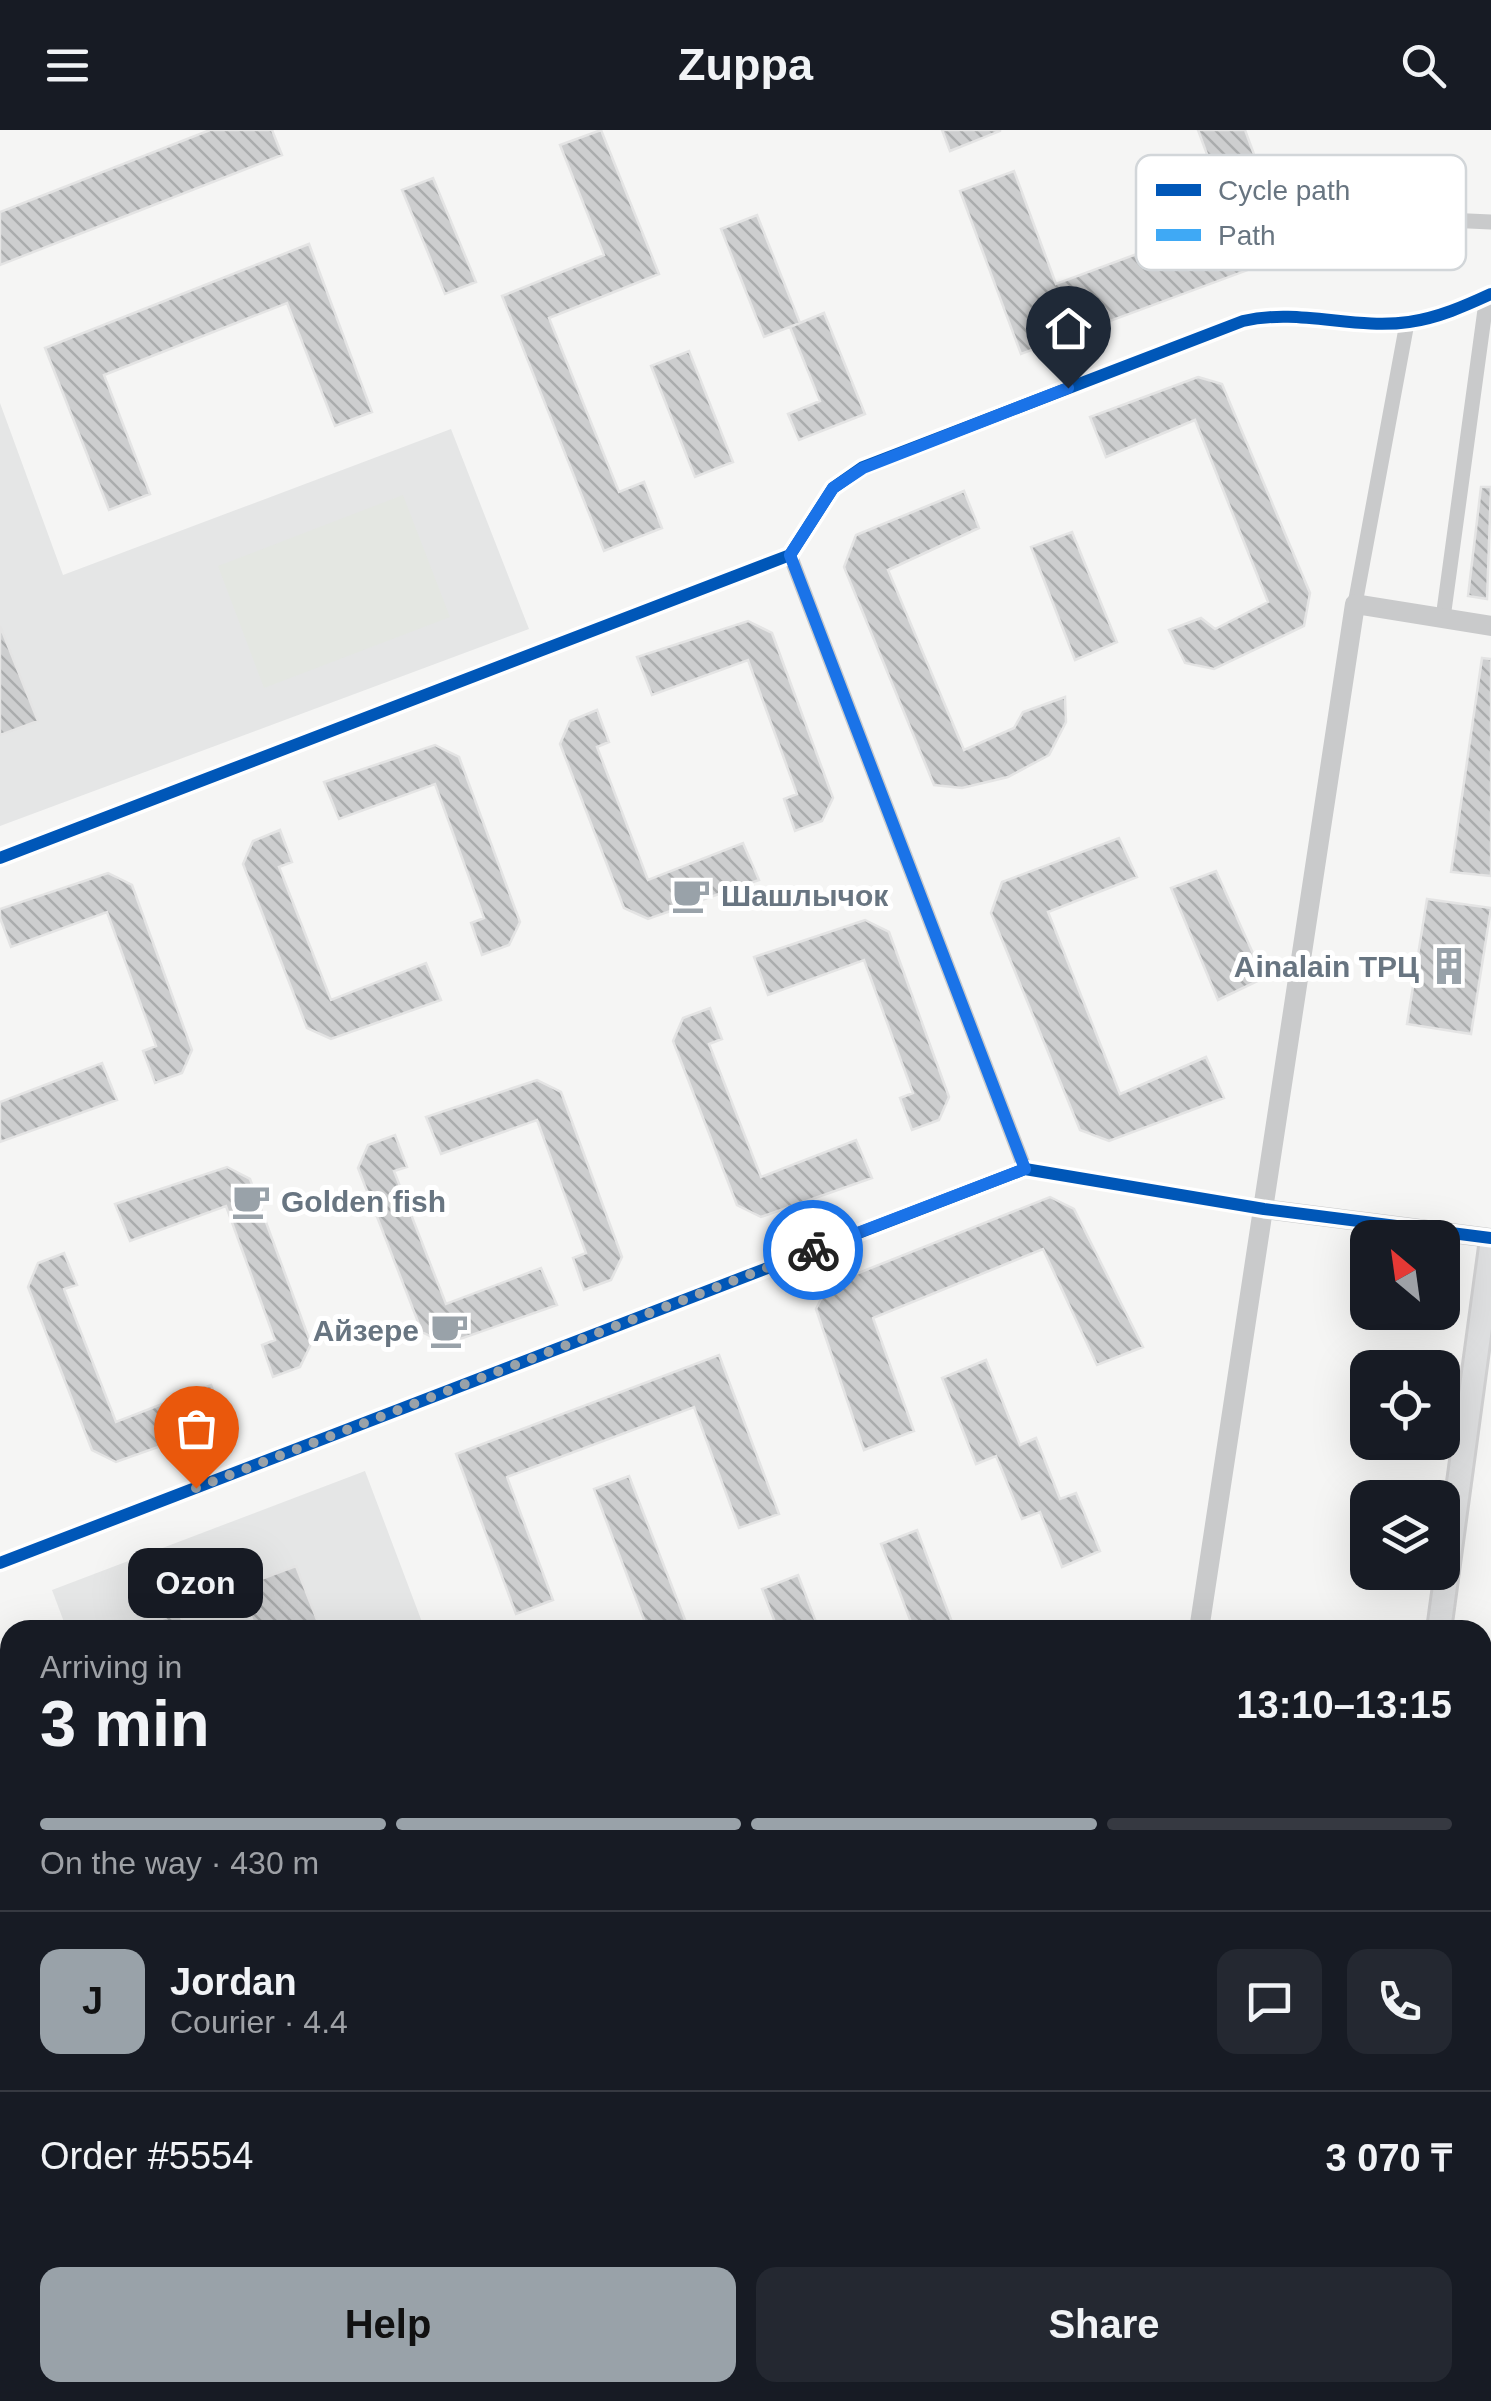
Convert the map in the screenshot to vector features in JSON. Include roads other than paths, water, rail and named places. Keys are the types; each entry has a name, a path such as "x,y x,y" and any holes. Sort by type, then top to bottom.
{"main road":[{"path":"1440,1620 1491,1247"}],"street":[{"path":"1466,221 1491,222"},
{"path":"0,858 790,555 833,488 863,468 1244,321 1276,313 1406,323 1458,310 1489,295"},
{"path":"1443,618 1489,295"},
{"path":"1200,1620 1355,604 1406,323"},
{"path":"790,555 1025,1169"},
{"path":"1355,604 1491,626"},
{"path":"0,1562 1025,1169 1264,1210 1491,1238"}],"place":[{"name":"Шашлычок","path":"691,895"},
{"name":"Ainalain ТРЦ","path":"1449,966"},
{"name":"Golden fish","path":"251,1201"},
{"name":"Айзере","path":"449,1330"},
{"name":"Ozon","path":"196,1488"}]}
